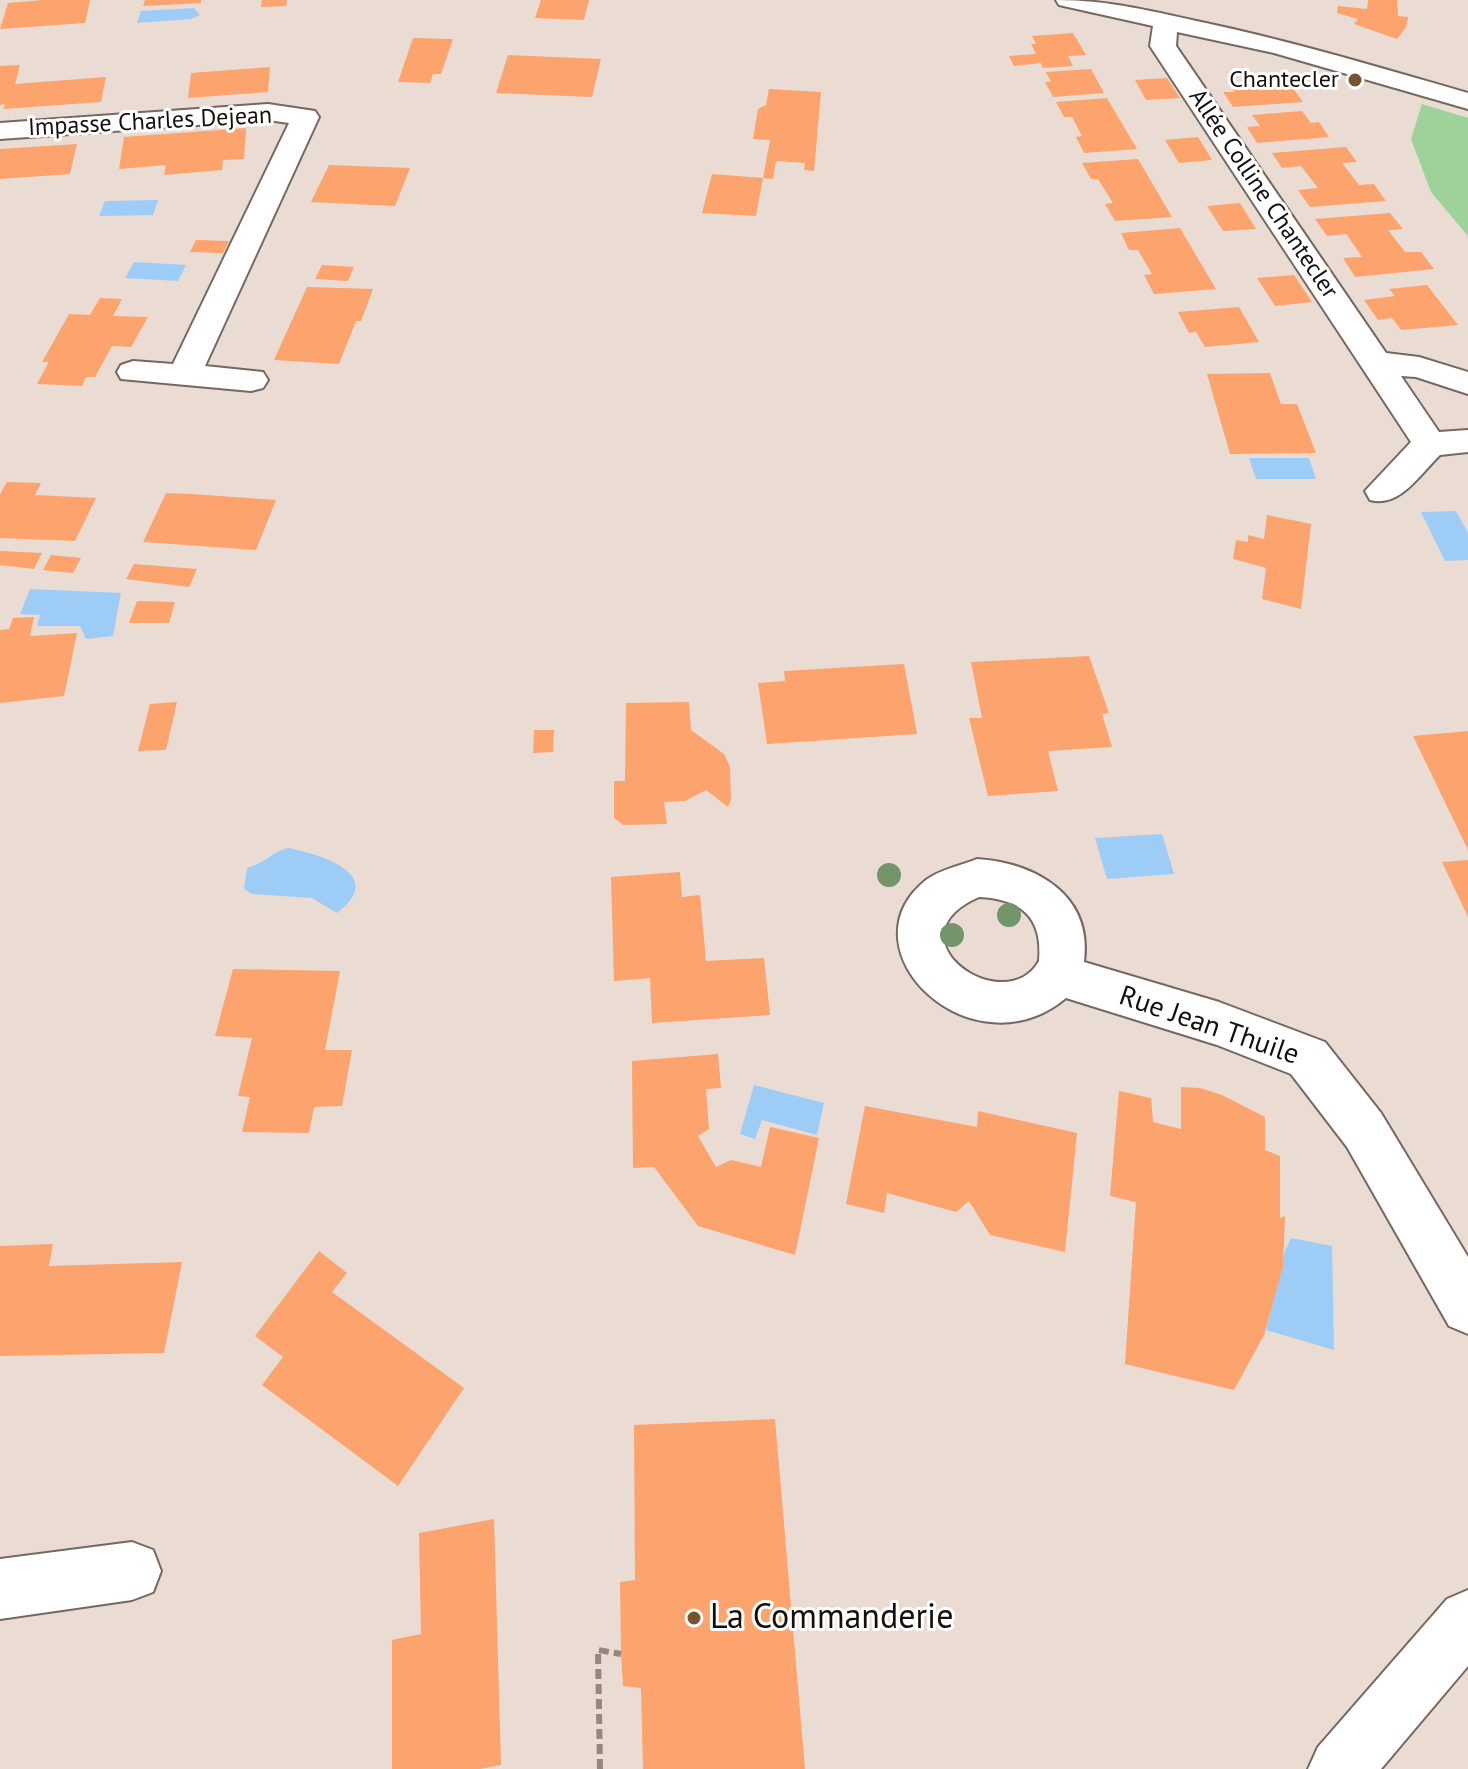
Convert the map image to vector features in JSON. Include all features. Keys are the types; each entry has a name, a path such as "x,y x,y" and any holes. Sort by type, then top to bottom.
{"street":[{"path":"1068,0 1280,47 1468,101"},
{"name":"Allée Colline Chantecler","path":"1166,20 1163,46 1430,444"},
{"name":"Impasse Charles Dejean","path":"0,131 268,112 305,117 185,374"},
{"path":"1377,363 1419,367 1468,383"},
{"path":"133,372 251,380"},
{"path":"1383,491 1430,444 1468,441"},
{"name":"Rue Jean Thuile","path":"1057,975 1219,1024 1308,1058 1364,1130 1468,1307"},
{"path":"0,1589 132,1571"},
{"path":"1340,1769 1468,1620"}],"path":[{"path":"600,1769 598,1650 621,1654"}],"green space":[{"path":"1422,104 1468,118 1468,236 1431,192 1411,139"}],"water":[{"path":"194,8 200,15 191,19 137,23 141,11"},
{"path":"158,200 153,215 99,216 105,201"},
{"path":"134,262 186,265 178,281 125,278"},
{"path":"1249,458 1309,458 1316,479 1256,479"},
{"path":"1456,511 1468,533 1468,560 1445,561 1421,512"},
{"path":"30,589 121,593 113,636 86,639 80,626 37,626 40,615 20,614"},
{"path":"1162,834 1174,874 1107,879 1095,838"},
{"path":"289,848 318,856 344,869 353,878 356,888 351,900 337,913 312,898 252,894 244,889 247,868"},
{"path":"754,1085 824,1103 817,1135 762,1120 755,1139 740,1134"},
{"path":"1291,1238 1332,1246 1334,1350 1266,1330"}],"building":[{"path":"90,0 85,23 0,29 8,3"},
{"path":"145,0 201,0 201,3 143,6"},
{"path":"262,0 287,0 286,6 261,7"},
{"path":"541,0 589,0 584,20 535,18"},
{"path":"1368,0 1397,0 1398,16 1408,17 1406,27 1397,39 1354,24 1358,19 1337,13 1338,6 1367,9"},
{"path":"1073,33 1086,55 1068,56 1073,66 1043,68 1041,63 1014,66 1009,56 1036,54 1031,44 1036,44 1032,36"},
{"path":"413,38 453,39 441,74 433,74 430,83 398,82"},
{"path":"508,55 601,59 592,97 496,93"},
{"path":"20,65 15,84 106,77 101,102 4,109 5,104 0,105 0,66"},
{"path":"270,67 268,92 188,98 191,73"},
{"path":"1091,69 1104,93 1053,97 1045,82 1051,82 1046,72"},
{"path":"1167,78 1180,98 1146,100 1135,80"},
{"path":"1278,79 1284,88 1292,87 1303,102 1233,107 1223,92 1235,92 1229,83"},
{"path":"769,89 821,92 814,171 804,170 805,163 776,161 773,179 763,178 770,140 753,139 758,109 766,105"},
{"path":"1107,98 1137,149 1084,153 1076,137 1082,136 1072,117 1064,117 1056,102"},
{"path":"1302,111 1311,123 1319,122 1329,137 1257,143 1247,127 1260,126 1252,115"},
{"path":"246,128 244,159 223,160 222,170 164,175 166,165 119,169 124,137"},
{"path":"1198,137 1212,160 1179,163 1165,140"},
{"path":"77,144 70,174 0,179 0,149"},
{"path":"1346,147 1357,162 1342,163 1359,185 1374,184 1386,201 1310,207 1298,190 1318,188 1301,166 1282,168 1272,153"},
{"path":"1138,159 1172,217 1115,221 1105,204 1113,203 1098,179 1091,179 1082,163"},
{"path":"329,165 410,168 395,206 311,202"},
{"path":"712,174 763,178 756,216 702,213"},
{"path":"1240,203 1256,229 1223,231 1207,206"},
{"path":"1390,213 1403,229 1388,230 1405,252 1421,252 1434,269 1355,277 1343,258 1362,257 1358,251 1346,234 1327,236 1315,219"},
{"path":"1180,228 1216,289 1154,294 1144,275 1152,274 1138,250 1129,250 1121,233"},
{"path":"196,240 229,241 223,253 190,252"},
{"path":"322,265 354,267 348,281 315,279"},
{"path":"1294,275 1312,302 1275,306 1257,278"},
{"path":"1427,285 1458,325 1401,330 1392,318 1378,320 1364,300 1395,296 1389,289"},
{"path":"307,287 373,289 339,364 274,360"},
{"path":"100,298 122,299 113,316 148,317 131,347 112,346 95,377 86,377 82,386 37,384 49,362 42,362 69,314 90,315"},
{"path":"1239,307 1259,342 1205,347 1196,332 1189,333 1178,312"},
{"path":"1270,373 1281,404 1297,404 1316,453 1230,454 1207,374"},
{"path":"7,482 41,483 35,495 96,498 75,541 0,538 0,494"},
{"path":"166,493 276,500 256,550 143,542"},
{"path":"1267,515 1311,524 1301,609 1262,599 1266,568 1233,559 1236,540 1248,542 1248,535 1264,539"},
{"path":"0,551 42,553 34,569 0,565"},
{"path":"51,555 81,558 73,573 43,570"},
{"path":"134,564 197,569 189,587 126,579"},
{"path":"137,601 175,602 169,623 129,623"},
{"path":"34,617 30,636 77,633 64,696 0,703 0,630 9,629 13,618"},
{"path":"1089,656 1109,713 1102,714 1112,747 1048,751 1058,791 988,796 969,718 982,718 971,662"},
{"path":"904,664 917,734 767,744 758,683 785,681 784,671"},
{"path":"177,702 166,750 138,751 150,704"},
{"path":"689,702 691,730 724,754 730,767 731,799 728,807 706,790 685,801 664,802 667,824 623,825 614,818 614,781 625,781 626,703"},
{"path":"534,730 554,730 553,752 533,753"},
{"path":"1468,731 1468,850 1413,736"},
{"path":"1468,860 1468,917 1442,862"},
{"path":"680,872 682,897 700,895 706,961 764,958 770,1015 652,1023 650,978 614,981 611,877"},
{"path":"233,969 340,971 325,1050 352,1050 342,1106 314,1107 309,1133 242,1132 250,1097 238,1096 252,1038 215,1036"},
{"path":"718,1054 721,1088 706,1089 709,1129 698,1136 716,1167 731,1160 761,1167 770,1127 819,1138 795,1255 698,1226 654,1167 633,1168 632,1061"},
{"path":"1181,1087 1200,1088 1222,1095 1265,1117 1265,1150 1280,1156 1280,1218 1285,1216 1283,1266 1264,1335 1234,1390 1125,1364 1136,1202 1110,1196 1119,1091 1151,1098 1153,1122 1181,1129"},
{"path":"865,1106 977,1127 978,1111 1077,1133 1065,1252 990,1235 969,1201 956,1212 887,1193 884,1213 846,1204"},
{"path":"53,1244 49,1266 182,1262 164,1353 0,1356 0,1246"},
{"path":"319,1251 347,1273 332,1292 464,1388 398,1486 262,1385 283,1357 255,1336"},
{"name":"La Commanderie","path":"775,1419 805,1769 643,1769 641,1688 623,1686 621,1654 620,1582 635,1580 634,1425"},
{"path":"494,1519 501,1765 480,1769 392,1769 392,1640 421,1634 419,1533"}],"place":[{"name":"Chantecler","path":"1355,80"},
{"name":"La Commanderie","path":"694,1618"}]}
